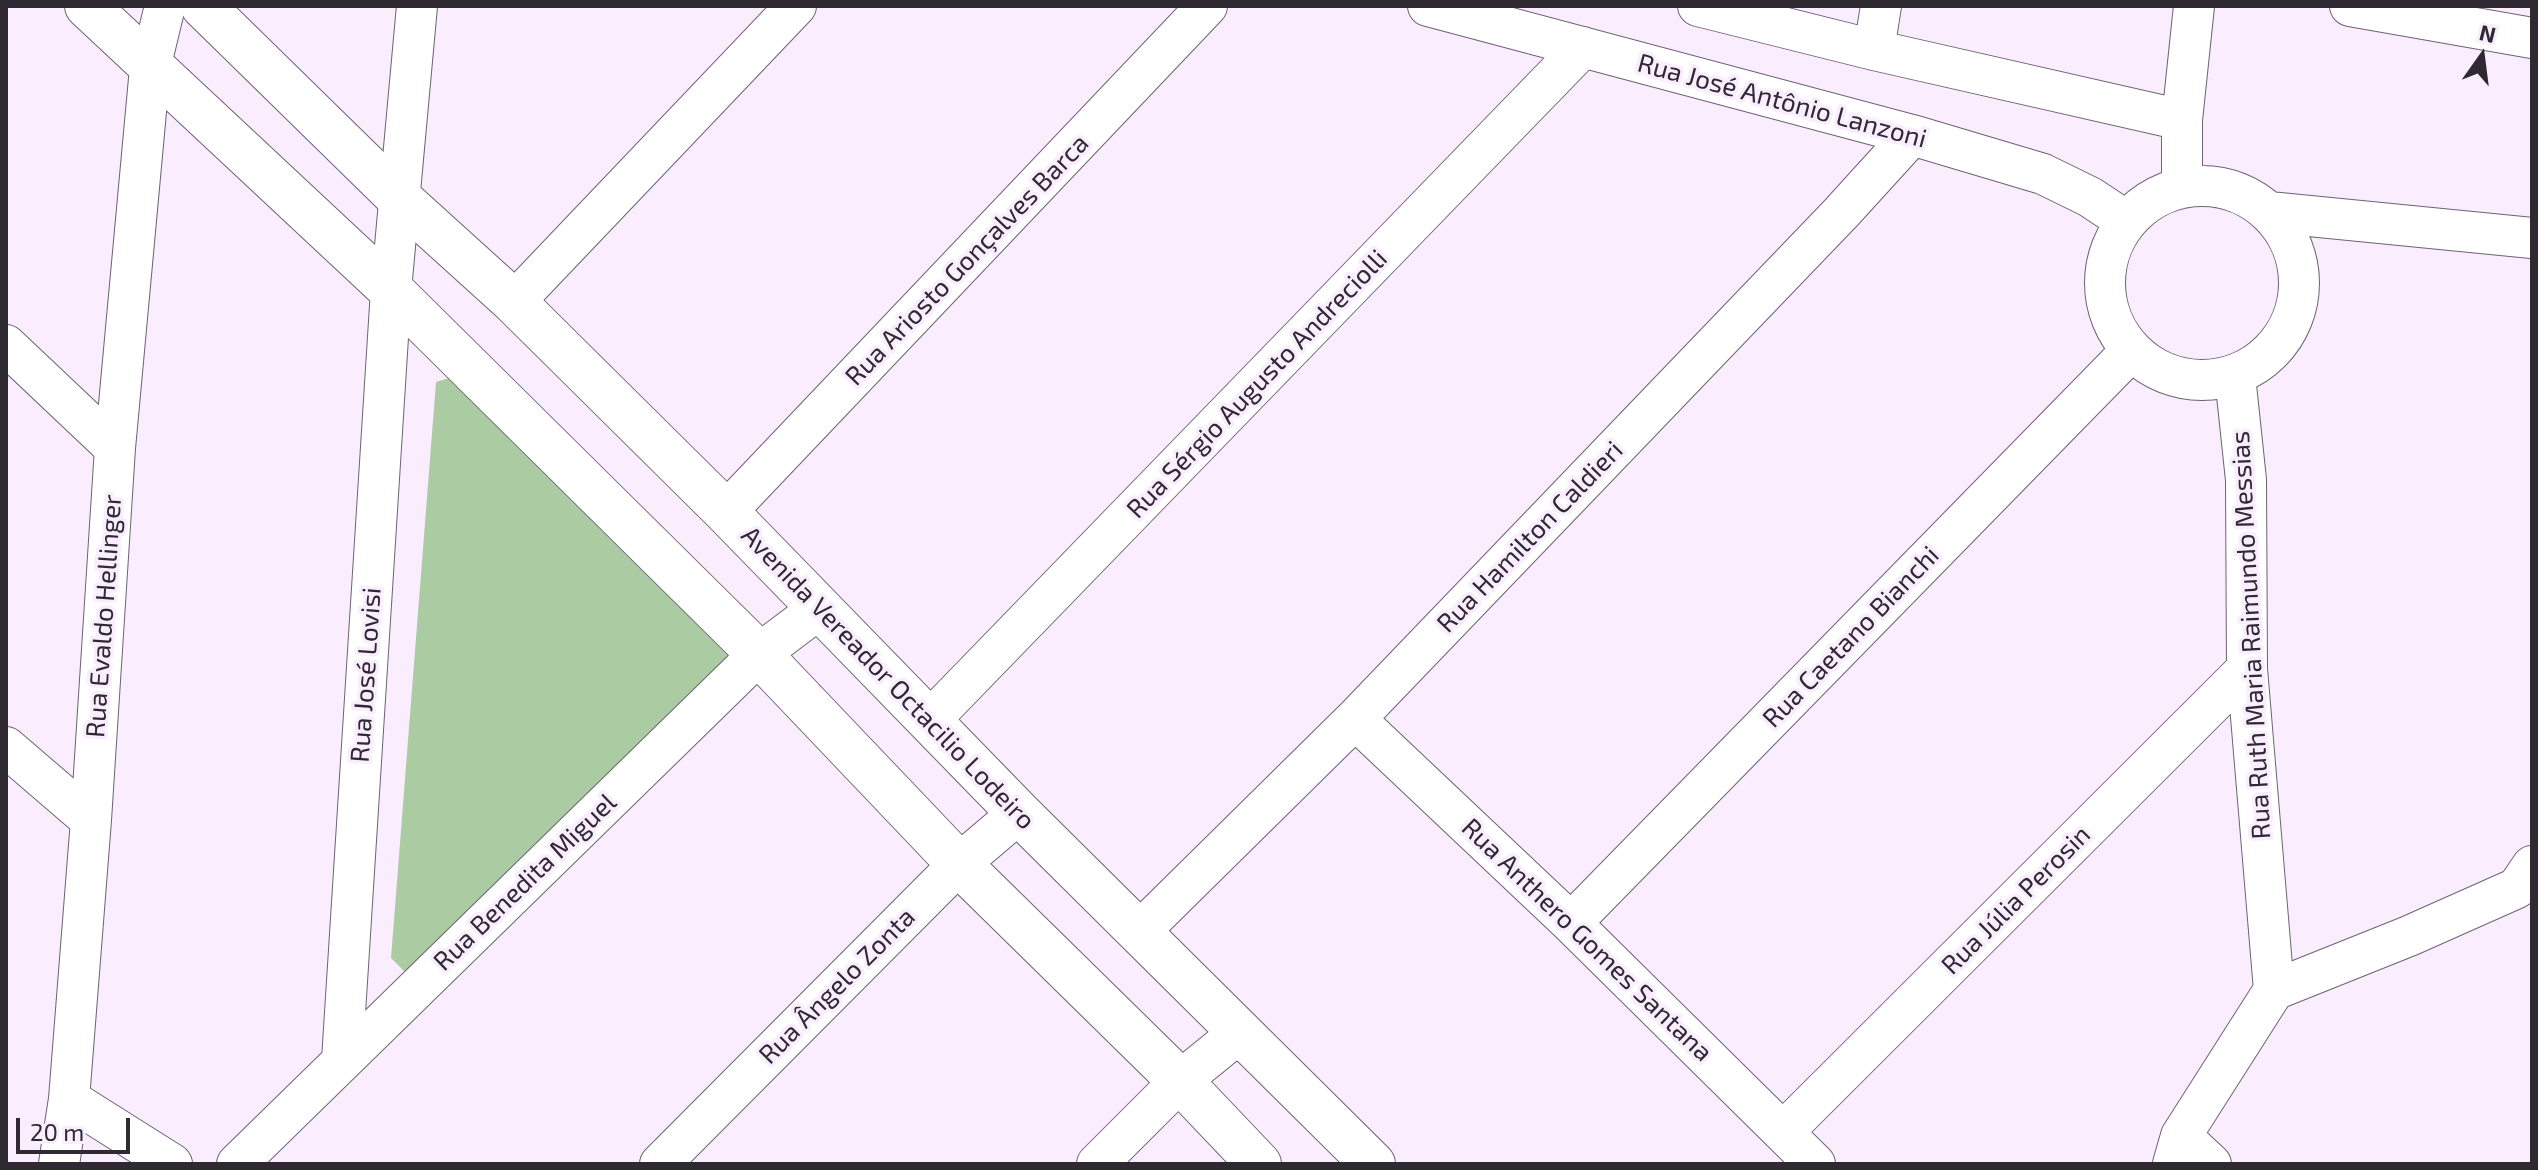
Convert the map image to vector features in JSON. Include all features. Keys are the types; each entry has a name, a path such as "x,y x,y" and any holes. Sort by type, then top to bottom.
{"street":[{"path":"87,6 391,290 759,654 959,864 1180,1081 1259,1164"},
{"name":"Rua Evaldo Hellinger","path":"59,1164 69,1099 91,820 115,448 150,68 165,6"},
{"name":"Avenida Vereador Octacilio Lodeiro","path":"203,6 398,197 514,302 726,512 1019,813 1373,1164"},
{"name":"Rua José Lovisi","path":"342,1060 391,290 417,6"},
{"path":"514,302 796,6"},
{"name":"Rua Ariosto Gonçalves Barca","path":"726,512 1207,6"},
{"name":"Rua José Antônio Lanzoni","path":"1428,6 1912,135 2043,174 2067,184 2126,221"},
{"path":"1698,6 1874,50 2182,120"},
{"path":"1874,50 1881,6"},
{"path":"2182,188 2182,120 2194,6"},
{"path":"2350,6 2532,38"},
{"name":"Rua Sérgio Augusto Andreciolli","path":"930,720 1583,47"},
{"name":"Rua Hamilton Caldieri","path":"1140,931 1355,719 1841,213 1912,135"},
{"path":"2213,186 2243,194 2269,212 2290,239 2300,270 2298,304 2286,335 2264,360 2235,376 2207,381 2179,378 2153,368 2131,351 2115,328 2106,301 2105,272 2112,246 2126,221 2151,200 2182,188 2213,186"},
{"path":"2269,212 2532,238"},
{"path":"6,345 115,448"},
{"name":"Rua Caetano Bianchi","path":"1571,923 2131,351"},
{"name":"Rua Ruth Maria Raimundo Messias","path":"2235,376 2246,480 2247,669 2274,990"},
{"name":"Rua Benedita Miguel","path":"237,1164 759,654 820,608"},
{"name":"Rua Júlia Perosin","path":"1784,1131 2247,669"},
{"name":"Rua Anthero Gomes Santana","path":"1355,719 1571,923 1815,1164"},
{"path":"6,747 91,820"},
{"name":"Rua Ângelo Zonta","path":"660,1164 959,864 1019,813"},
{"path":"2211,1164 2177,1150 2274,990 2409,936 2517,888 2532,866"},
{"path":"1097,1164 1180,1081 1239,1033"},
{"path":"69,1099 172,1164"}],"green space":[{"path":"462,374 737,652 428,967 404,971 391,958 436,382"}]}
